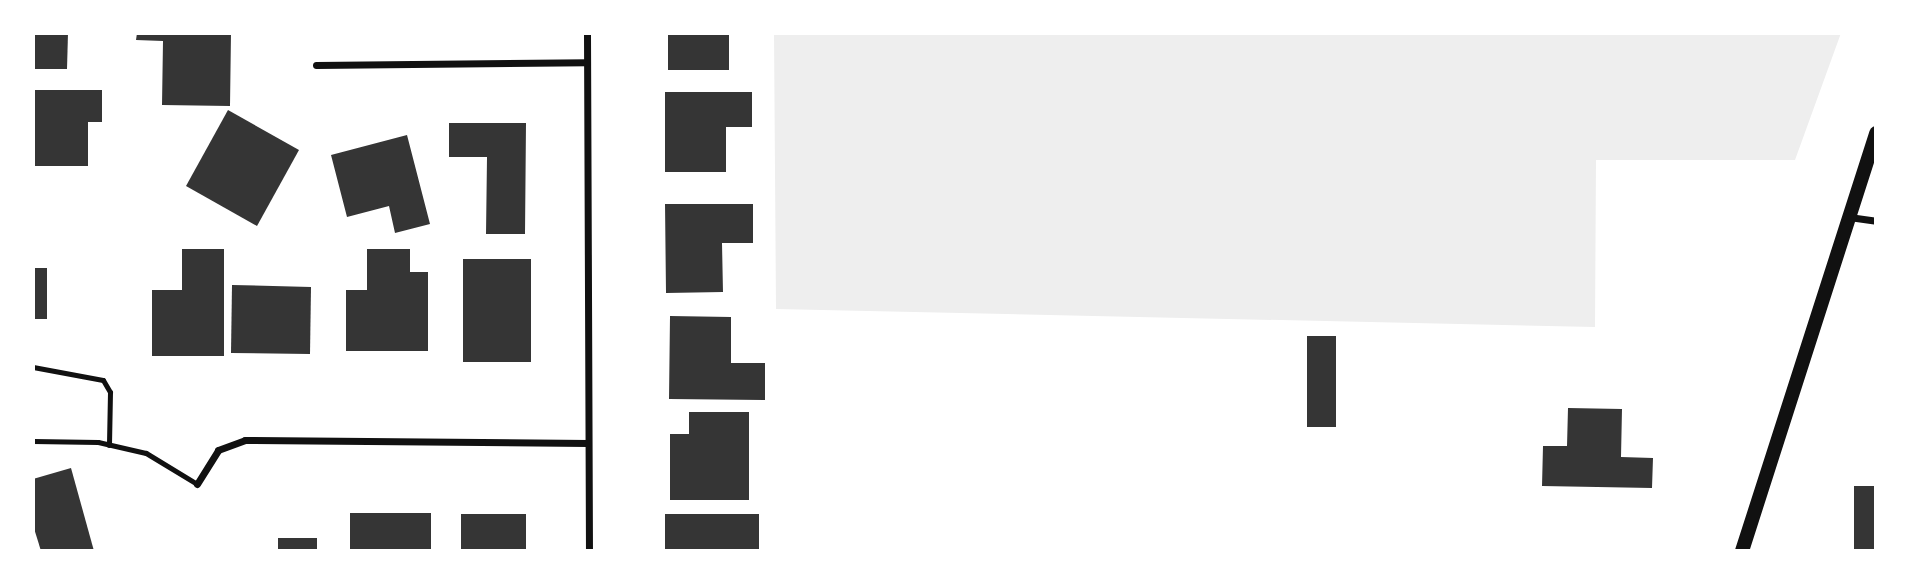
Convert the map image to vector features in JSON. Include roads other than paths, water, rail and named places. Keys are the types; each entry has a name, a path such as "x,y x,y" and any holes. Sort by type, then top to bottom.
{"main road":[{"path":"1742,551 1876,133"}],"street":[{"path":"587,33 589,551"},
{"path":"316,65 587,62"},
{"path":"1849,217 1876,221"},
{"path":"197,484 218,450 245,440 588,443"}],"lane":[{"path":"33,367 103,380 110,393 109,444"},
{"path":"33,441 109,444 146,453 197,484"}]}
